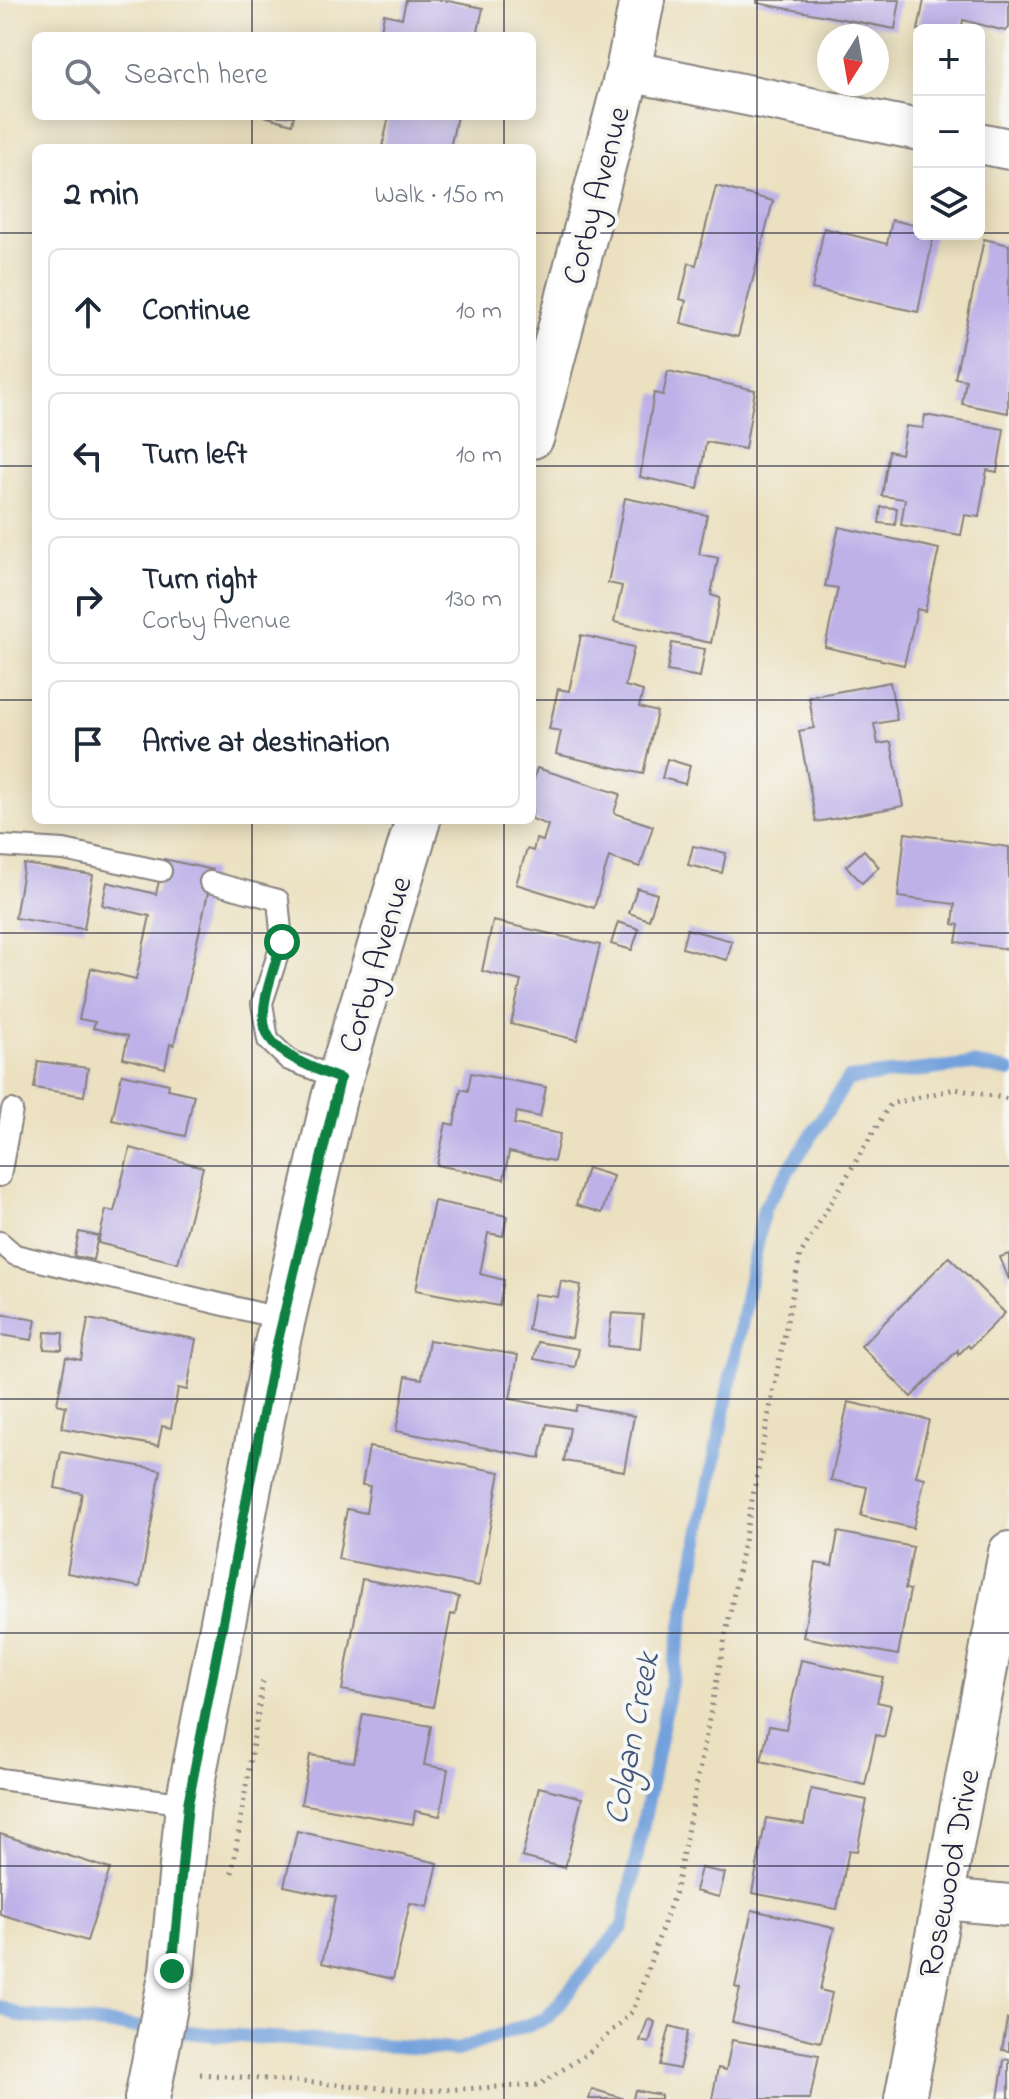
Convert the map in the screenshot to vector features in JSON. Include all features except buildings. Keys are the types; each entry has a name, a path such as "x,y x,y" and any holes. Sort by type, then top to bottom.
{"street":[{"name":"Corby Avenue","path":"536,421 628,71 642,0"},
{"path":"628,71 913,129"},
{"path":"985,144 1009,149"},
{"name":"Corby Avenue","path":"151,2085 172,1971 188,1804 283,1319 340,1079 417,824"},
{"name":"Rosewood Drive","path":"905,2099 1009,1552"},
{"path":"943,1899 1009,1905"}],"lane":[{"path":"0,846 64,850 161,871"},
{"path":"210,882 278,900 282,942 262,1003 268,1040 289,1060 340,1079"},
{"path":"0,1176 12,1110"},
{"path":"0,1242 15,1255 283,1319"},
{"path":"0,1779 188,1804"}],"path":[{"path":"151,2085 420,2091 539,2085 588,2053 633,2011 676,1889 800,1255 890,1104 955,1089 1009,1099"},
{"path":"230,1880 264,1676"}],"waterway":[{"name":"Colgan Creek","path":"0,2007 21,2016 207,2034 457,2050 547,2018 623,1926 764,1208 848,1079 973,1064 1009,1071"}],"route":[{"path":"172,1971 188,1804 274,1357 340,1079 289,1060 268,1040 262,1003 282,942"}]}
